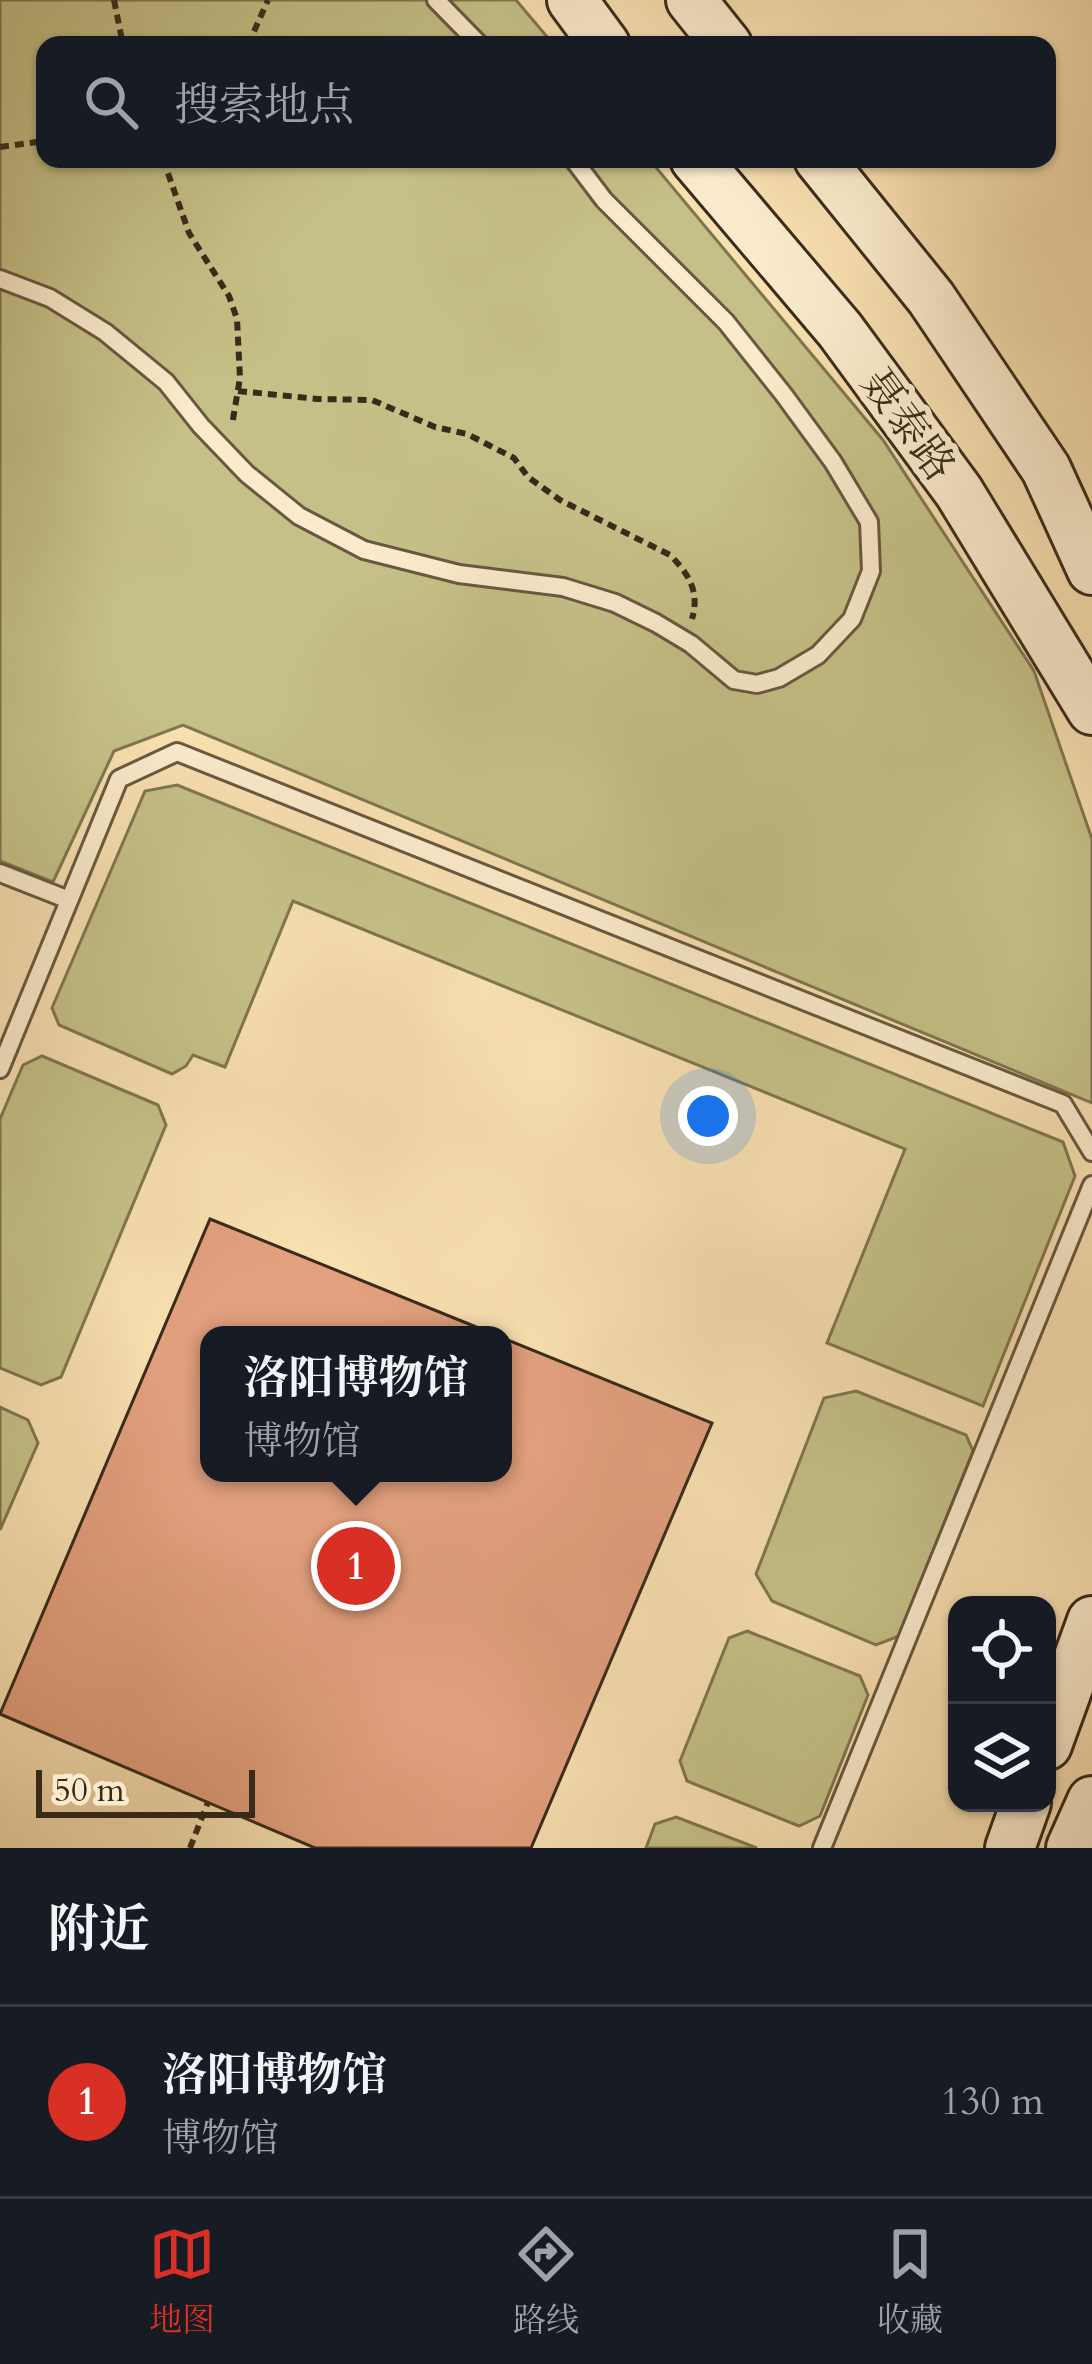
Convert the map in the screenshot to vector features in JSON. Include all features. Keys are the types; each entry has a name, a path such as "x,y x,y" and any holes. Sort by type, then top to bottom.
{"main road":[{"path":"572,0 598,36"},
{"path":"691,0 720,36"},
{"name":"聂泰路","path":"703,168 840,330 959,492 1092,710"},
{"name":"聂泰路","path":"826,168 932,298 1046,469 1092,570"},
{"path":"1056,1720 1092,1621"},
{"path":"1071,1848 1092,1801"},
{"path":"1010,1848 1023,1812"}],"lane":[{"path":"436,0 471,36"},
{"path":"0,279 50,298 105,332 166,382 247,474 299,516 364,550 459,574 563,587 615,603 682,639 734,680 757,684 779,678 818,655 852,619 871,571 869,522 833,462 726,322 604,200 580,168"},
{"path":"0,1069 119,779 177,752 1063,1104 1092,1152"},
{"path":"0,873 69,900"},
{"path":"822,1848 1092,1185"}],"path":[{"path":"114,0 121,36"},
{"path":"252,36 268,0"},
{"path":"0,147 36,142"},
{"path":"166,168 189,233 238,319 238,391 225,451"},
{"path":"238,391 372,400 434,427 490,444 514,458 528,477 560,500 658,548 683,568 695,595 695,609 682,639"},
{"path":"190,1848 208,1802"}],"shaded area":[{"path":"0,0 516,0 546,36 36,36 36,168 656,168 883,440 1034,671 1092,839 1092,1103 183,725 114,751 53,882 0,861"},
{"path":"177,785 1063,1142 1075,1176 983,1406 827,1343 905,1149 293,901 225,1067 193,1055 172,1074 59,1025 52,1008 145,791"},
{"path":"42,1056 158,1105 166,1125 61,1377 41,1385 0,1368 0,1119 23,1065"},
{"path":"856,1391 966,1435 973,1451 899,1636 876,1645 772,1601 756,1574 824,1398"},
{"path":"0,1407 28,1420 38,1443 0,1530"},
{"path":"747,1631 860,1676 868,1695 820,1816 799,1826 687,1781 680,1761 729,1638"},
{"path":"676,1817 757,1848 646,1848 655,1824"}],"building":[{"path":"210,1219 474,1326 200,1326 200,1482 512,1482 512,1342 712,1423 531,1848 315,1848 0,1714"}],"place":[{"name":"洛阳博物馆","path":"356,1566"}]}
